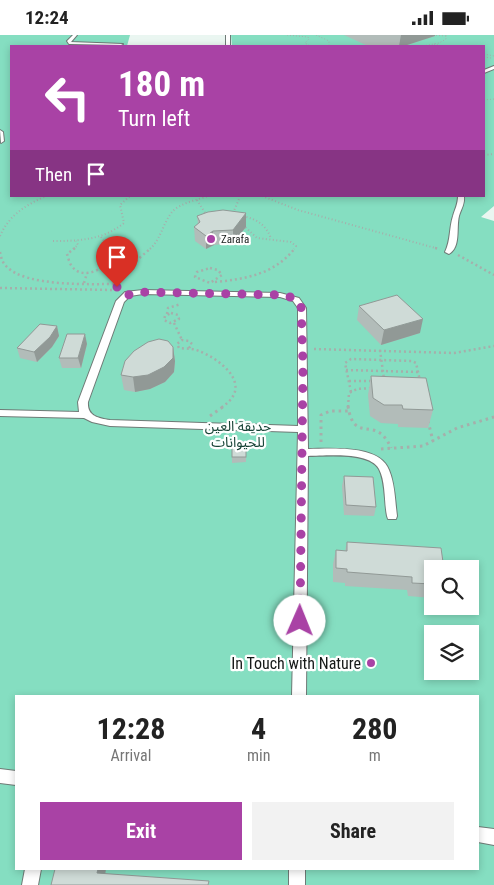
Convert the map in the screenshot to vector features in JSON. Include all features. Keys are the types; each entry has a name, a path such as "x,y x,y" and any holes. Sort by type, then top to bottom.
{"lane":[{"path":"75,35 69,41 70,43 121,44"},
{"path":"0,132 1,141"},
{"path":"449,252 456,233 455,222 462,204 461,197"},
{"path":"86,415 82,407 83,402 120,301 128,294 138,292 280,295 290,297 299,302 302,308 303,349 299,695"},
{"path":"0,413 86,415 96,421 103,422 303,429"},
{"path":"302,453 370,456 376,459 384,468 392,516"},
{"path":"0,776 15,778"},
{"path":"479,835 494,837"},
{"path":"30,885 33,870"},
{"path":"297,870 297,885"}],"path":[{"path":"287,35 306,35 309,38 305,43 308,45"},
{"path":"316,35 329,41 331,45"},
{"path":"428,45 444,41 446,35 430,35"},
{"path":"434,44 438,45"},
{"path":"0,237 8,220 20,210 44,197"},
{"path":"53,241 76,241 101,237 124,223 120,205 129,197"},
{"path":"0,288 119,291 117,284 120,275 148,252 158,241 172,212 204,197"},
{"path":"240,197 233,214 250,218 263,225 268,229 271,239"},
{"path":"265,197 298,210 449,252 470,260 494,275"},
{"path":"197,199 210,220"},
{"path":"215,282 222,275 218,270 205,268 195,274 200,281 215,282 265,273 287,259 296,246 291,242 254,237 250,229 239,223"},
{"path":"76,241 78,245 67,254 69,260 78,272 87,273 101,268 112,258 111,250 101,237"},
{"path":"0,252 2,261 10,269 25,276 84,283 117,284"},
{"path":"0,265 2,261"},
{"path":"84,283 87,273"},
{"path":"168,314 178,315 179,319 174,323 166,322 163,318 168,314"},
{"path":"174,323 182,340"},
{"path":"182,340 177,346 182,349 189,348 218,361 232,375 237,389 232,401 197,426"},
{"path":"182,340 191,342 189,348"},
{"path":"303,349 454,353 494,346"},
{"path":"348,381 384,381 380,350"},
{"path":"391,448 383,433 355,426 349,418 347,398 350,391 346,363 348,360 412,361 416,363 420,382 411,382"},
{"path":"346,370 418,372"},
{"path":"350,391 362,388 379,388"},
{"path":"322,453 321,415 330,411 348,411"},
{"path":"428,417 433,441"},
{"path":"370,456 378,451 391,448 416,447 433,441 457,428 494,417"}],"green space":[{"name":"حديقة العين للحيوانات","path":"0,35 130,35 127,45 10,45 10,197 485,197 485,45 232,45 231,35 494,35 494,206 481,217 494,221 494,885 0,885"}],"building":[{"path":"223,210 246,213 233,230 213,231 206,236 194,227 200,222 197,216"},
{"path":"397,295 423,319 384,330 359,306"},
{"path":"40,324 57,326 50,337 34,352 17,348"},
{"path":"67,334 85,334 78,358 59,358"},
{"path":"159,339 168,341 173,347 173,358 164,367 148,375 133,377 121,375 125,361 134,351 148,342"},
{"path":"371,376 426,378 433,410 403,409 402,405 384,405 373,398"},
{"path":"232,442 246,442 246,457 232,457"},
{"path":"344,476 373,477 376,507 346,505"},
{"path":"347,542 441,548 443,560 424,560 424,584 412,583 412,577 347,572 347,569 336,568 336,550 347,551"},
{"path":"55,870 98,870 97,873 209,881 208,885 51,885"}],"place":[{"name":"Zarafa","path":"211,239"},
{"name":"In Touch with Nature","path":"371,663"}],"route":[{"path":"117,287 125,296 138,292 285,295 295,299 301,305 303,429 300,621"}]}
